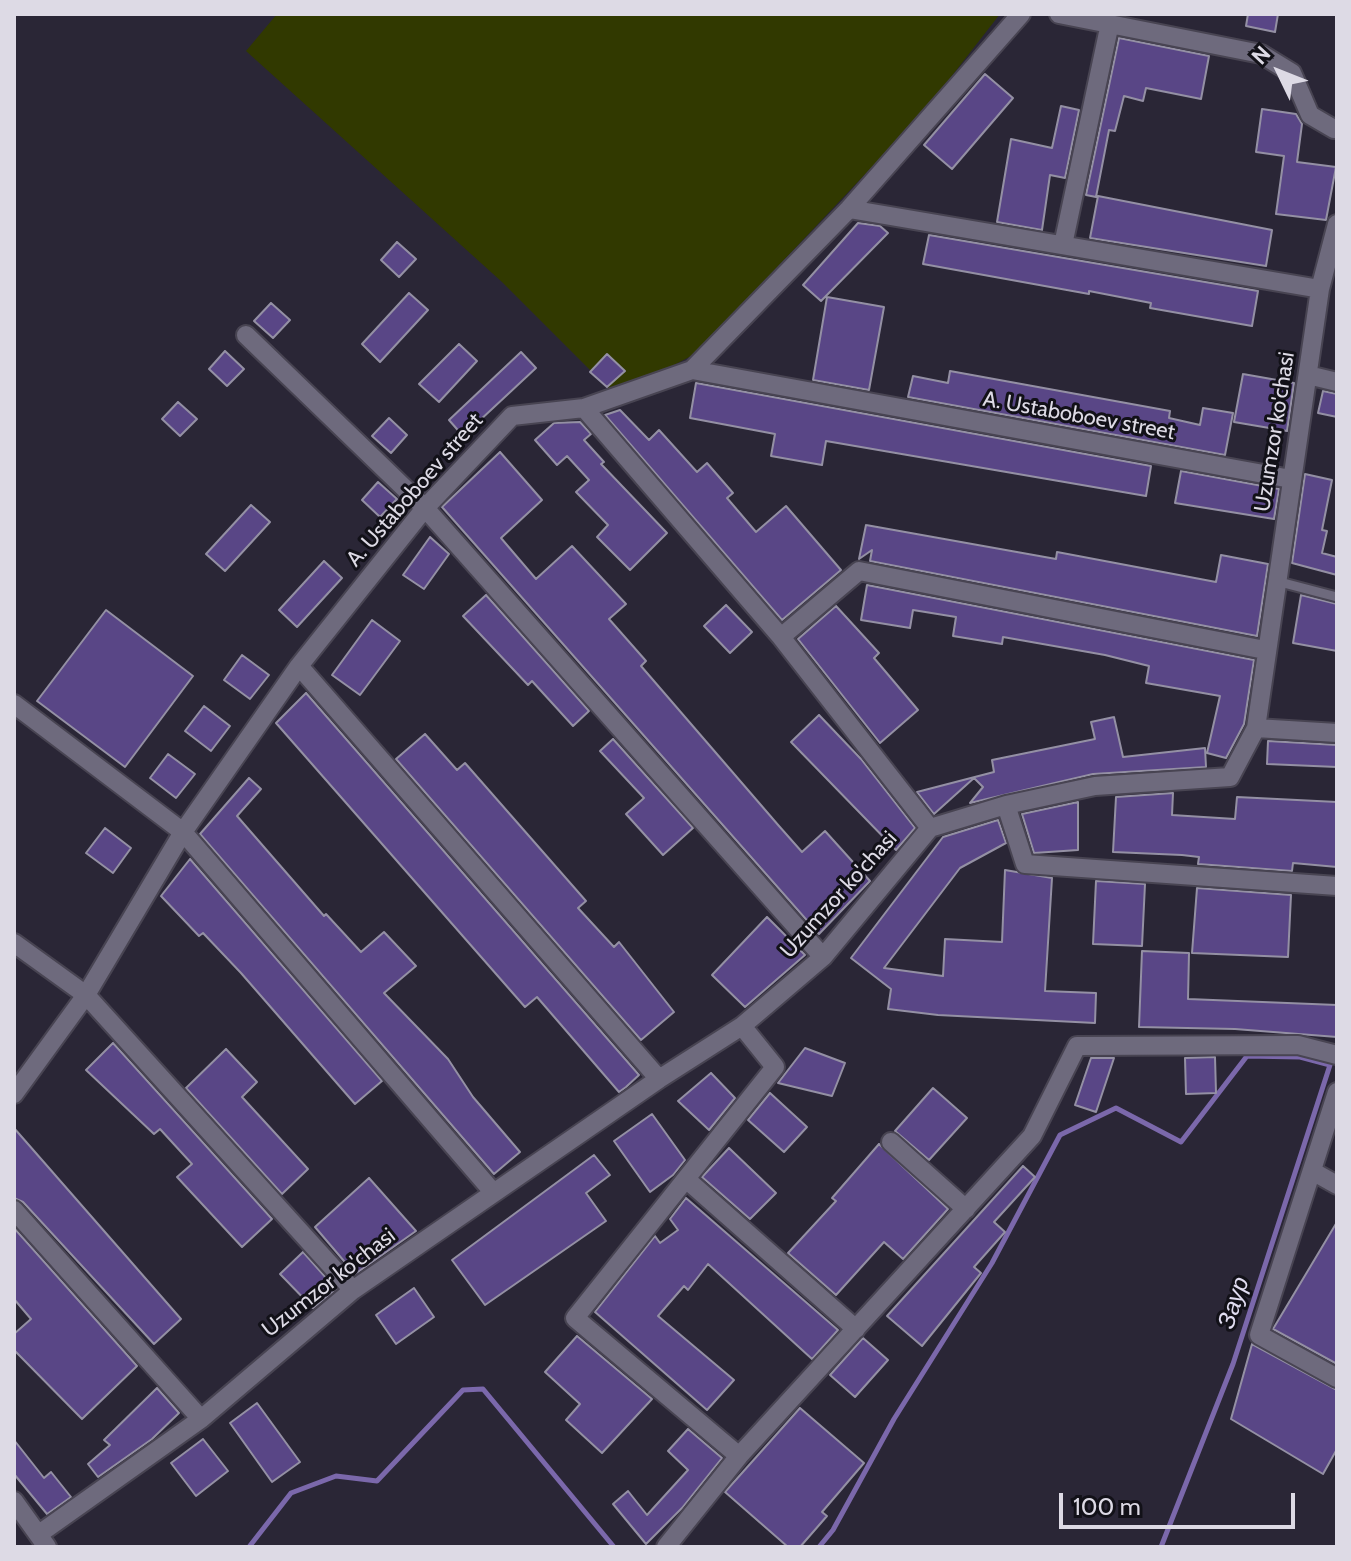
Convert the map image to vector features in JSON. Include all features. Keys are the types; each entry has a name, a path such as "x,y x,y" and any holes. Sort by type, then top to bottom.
{"street":[{"path":"692,370 849,209 1021,14"},
{"path":"1059,14 1261,54 1292,73 1310,115 1336,132"},
{"path":"1063,245 1110,23"},
{"path":"849,209 1320,289"},
{"name":"Uzumzor ko'chasi","path":"43,1541 201,1419 353,1290 659,1079 742,1026 823,957 930,828 1006,805 1095,786 1230,777 1256,728 1320,289 1337,224"},
{"path":"246,335 425,508 823,957"},
{"name":"A. Ustaboboev street","path":"14,1094 86,995 183,832 299,666 425,508 512,416 584,408 692,370 1291,479"},
{"path":"1308,375 1337,382"},
{"path":"584,408 781,637 930,828"},
{"path":"781,637 859,571 1265,650"},
{"path":"299,666 659,1079"},
{"path":"14,704 183,832 493,1192"},
{"path":"1256,728 1337,733"},
{"path":"1006,805 1025,864 1337,886"},
{"path":"14,943 86,995 353,1290"},
{"path":"739,1456 575,1318 775,1067 742,1026"},
{"path":"666,1547 739,1456 1032,1136 1077,1046 1298,1045 1337,1055"},
{"path":"1337,1092 1259,1335 1337,1378"},
{"path":"891,1142 966,1209"},
{"path":"1312,1171 1337,1185"},
{"path":"686,1179 856,1329"},
{"path":"14,1210 201,1419"},
{"path":"14,1501 43,1541"}],"lane":[{"path":"1276,581 1337,597"}],"green space":[{"path":"277,14 1000,14 923,113 695,354 651,377 609,389 502,282 246,51"}],"building":[{"path":"1248,14 1278,14 1275,32 1246,26"},
{"path":"1119,38 1209,56 1201,99 1146,88 1143,101 1124,96 1115,131 1109,130 1096,197 1086,195"},
{"path":"985,74 1013,98 952,169 924,145"},
{"path":"1061,106 1079,110 1065,178 1050,175 1042,230 997,222 1011,139 1052,148"},
{"path":"1262,109 1296,114 1302,124 1297,162 1336,167 1326,220 1276,214 1284,156 1256,152"},
{"path":"1098,196 1272,230 1266,266 1090,238"},
{"path":"858,223 880,226 888,233 821,301 803,285"},
{"path":"929,235 1258,291 1252,326 1150,308 1151,303 1089,291 1089,294 923,264"},
{"path":"397,242 416,259 399,277 381,260"},
{"path":"409,293 428,310 380,362 362,344"},
{"path":"827,297 884,307 869,390 813,380"},
{"path":"271,303 290,320 273,338 254,321"},
{"path":"459,344 477,361 439,402 419,384"},
{"path":"225,351 244,369 227,386 209,369"},
{"path":"521,352 536,368 463,436 449,420"},
{"path":"607,354 625,371 607,387 590,372"},
{"path":"950,371 1170,411 1169,418 1200,425 1203,408 1233,413 1225,455 908,397 913,376 948,383"},
{"path":"1243,374 1294,383 1287,431 1234,422"},
{"path":"696,383 1151,466 1146,496 826,441 822,465 771,456 775,434 690,418"},
{"path":"1323,391 1337,394 1337,417 1318,413"},
{"path":"178,402 197,419 180,436 162,419"},
{"path":"620,410 649,440 659,430 697,472 707,463 733,493 727,498 756,532 786,506 841,570 782,620 605,415"},
{"path":"389,418 407,435 391,453 372,436"},
{"path":"580,422 591,434 584,440 604,462 601,464 667,533 630,570 597,537 608,525 576,492 589,480 567,456 557,465 535,440 554,423"},
{"path":"500,452 542,500 501,538 536,579 572,546 626,604 609,619 646,661 641,666 802,852 825,831 870,881 819,934 442,507"},
{"path":"1181,471 1279,489 1274,519 1175,503"},
{"path":"1305,474 1332,480 1322,530 1327,531 1322,553 1337,557 1337,575 1292,563"},
{"path":"378,482 397,499 380,517 362,500"},
{"path":"251,505 270,522 225,571 206,554"},
{"path":"866,525 1056,559 1057,552 1216,582 1221,555 1268,564 1257,636 870,561 872,550 859,559"},
{"path":"430,537 449,554 424,589 403,575"},
{"path":"324,561 342,578 297,627 279,610"},
{"path":"867,585 1254,660 1244,724 1226,758 1207,753 1220,696 1146,683 1149,666 1105,655 1003,637 1002,644 953,636 956,617 913,610 910,628 861,620"},
{"path":"486,595 589,711 573,726 532,681 528,685 463,616"},
{"path":"1301,595 1337,604 1337,651 1293,643"},
{"path":"726,605 752,632 730,653 704,626"},
{"path":"836,606 879,653 874,658 918,710 880,743 798,639"},
{"path":"106,610 193,676 125,767 37,701"},
{"path":"372,620 400,641 360,695 332,675"},
{"path":"242,655 269,675 250,699 224,680"},
{"path":"306,693 639,1075 626,1087 619,1092 537,997 525,1007 276,723"},
{"path":"204,706 230,726 211,751 185,731"},
{"path":"819,715 861,759 915,828 896,850 791,742"},
{"path":"1114,717 1123,757 1205,748 1206,767 1093,774 970,803 983,787 974,778 934,814 917,792 994,772 992,760 1095,739 1091,722"},
{"path":"425,734 457,770 465,763 586,901 578,908 614,947 619,942 674,1012 641,1040 396,759"},
{"path":"613,739 693,828 663,855 626,814 644,798 600,751"},
{"path":"1268,741 1337,745 1337,767 1267,764"},
{"path":"168,754 195,774 176,798 150,778"},
{"path":"249,778 261,789 237,816 324,916 326,914 361,952 384,932 416,966 384,993 448,1059 473,1097 520,1152 494,1174 200,834"},
{"path":"1173,793 1172,815 1235,819 1237,797 1337,802 1337,867 1293,863 1292,871 1198,864 1199,857 1182,855 1113,852 1116,797"},
{"path":"1078,802 1078,850 1034,853 1022,814"},
{"path":"998,820 1006,843 960,868 884,968 943,976 945,939 1002,942 1005,870 1052,878 1045,991 1096,993 1095,1023 938,1015 888,1009 891,989 851,958 943,837"},
{"path":"105,828 131,848 113,873 86,853"},
{"path":"190,859 382,1081 355,1104 241,973 203,933 199,936 161,896"},
{"path":"1096,881 1145,884 1142,946 1093,944"},
{"path":"1197,888 1291,895 1288,957 1192,953"},
{"path":"767,917 805,955 745,1007 712,975"},
{"path":"1142,951 1189,953 1188,999 1337,1005 1337,1037 1235,1029 1139,1027"},
{"path":"113,1043 272,1219 242,1247 177,1177 192,1164 160,1129 154,1134 86,1070"},
{"path":"805,1048 845,1063 832,1096 778,1083"},
{"path":"226,1049 257,1082 242,1097 308,1169 282,1194 186,1088"},
{"path":"1215,1057 1216,1093 1186,1094 1185,1058"},
{"path":"1091,1058 1114,1058 1096,1112 1075,1105"},
{"path":"711,1073 735,1098 709,1130 678,1101"},
{"path":"933,1088 967,1118 929,1160 895,1131"},
{"path":"770,1093 807,1127 784,1152 748,1120"},
{"path":"652,1114 685,1160 673,1175 650,1192 614,1141"},
{"path":"14,1128 181,1319 154,1344 23,1202 14,1198"},
{"path":"879,1144 948,1209 903,1259 884,1242 836,1295 788,1253 836,1201 832,1198"},
{"path":"729,1148 776,1193 750,1219 702,1177"},
{"path":"594,1155 610,1175 586,1193 606,1221 485,1305 452,1260"},
{"path":"1023,1166 1035,1177 994,1222 1005,1232 974,1267 981,1273 922,1346 887,1316"},
{"path":"369,1178 416,1231 355,1274 315,1227"},
{"path":"686,1198 838,1330 812,1359 708,1264 688,1290 684,1286 658,1316 734,1380 707,1410 595,1312 655,1236 660,1243 678,1230 670,1219"},
{"path":"1337,1222 1337,1364 1273,1329"},
{"path":"14,1228 137,1366 82,1419 14,1350 14,1334 31,1319 14,1299"},
{"path":"303,1252 336,1289 313,1308 280,1274"},
{"path":"414,1288 434,1317 396,1344 376,1315"},
{"path":"577,1336 652,1399 602,1453 566,1420 580,1404 545,1372"},
{"path":"863,1338 888,1360 855,1397 830,1375"},
{"path":"1252,1344 1337,1390 1337,1449 1323,1474 1231,1419"},
{"path":"157,1388 179,1413 152,1439 98,1477 88,1464 110,1445 104,1440"},
{"path":"257,1403 300,1462 272,1482 230,1423"},
{"path":"800,1408 864,1463 822,1512 827,1516 800,1547 788,1547 725,1492"},
{"path":"688,1429 722,1458 682,1508 646,1544 613,1504 628,1491 647,1515 688,1470 668,1451"},
{"path":"203,1439 228,1471 196,1496 171,1463"},
{"path":"14,1440 44,1478 51,1472 71,1497 47,1514 14,1474"}],"waterway":[{"name":"Заур","path":"819,1547 833,1530 894,1419 992,1263 1060,1135 1116,1108 1181,1142 1247,1056 1300,1057 1330,1065 1233,1364 1161,1547"},
{"path":"249,1547 291,1493 336,1476 377,1481 463,1390 483,1389 614,1547"}]}
